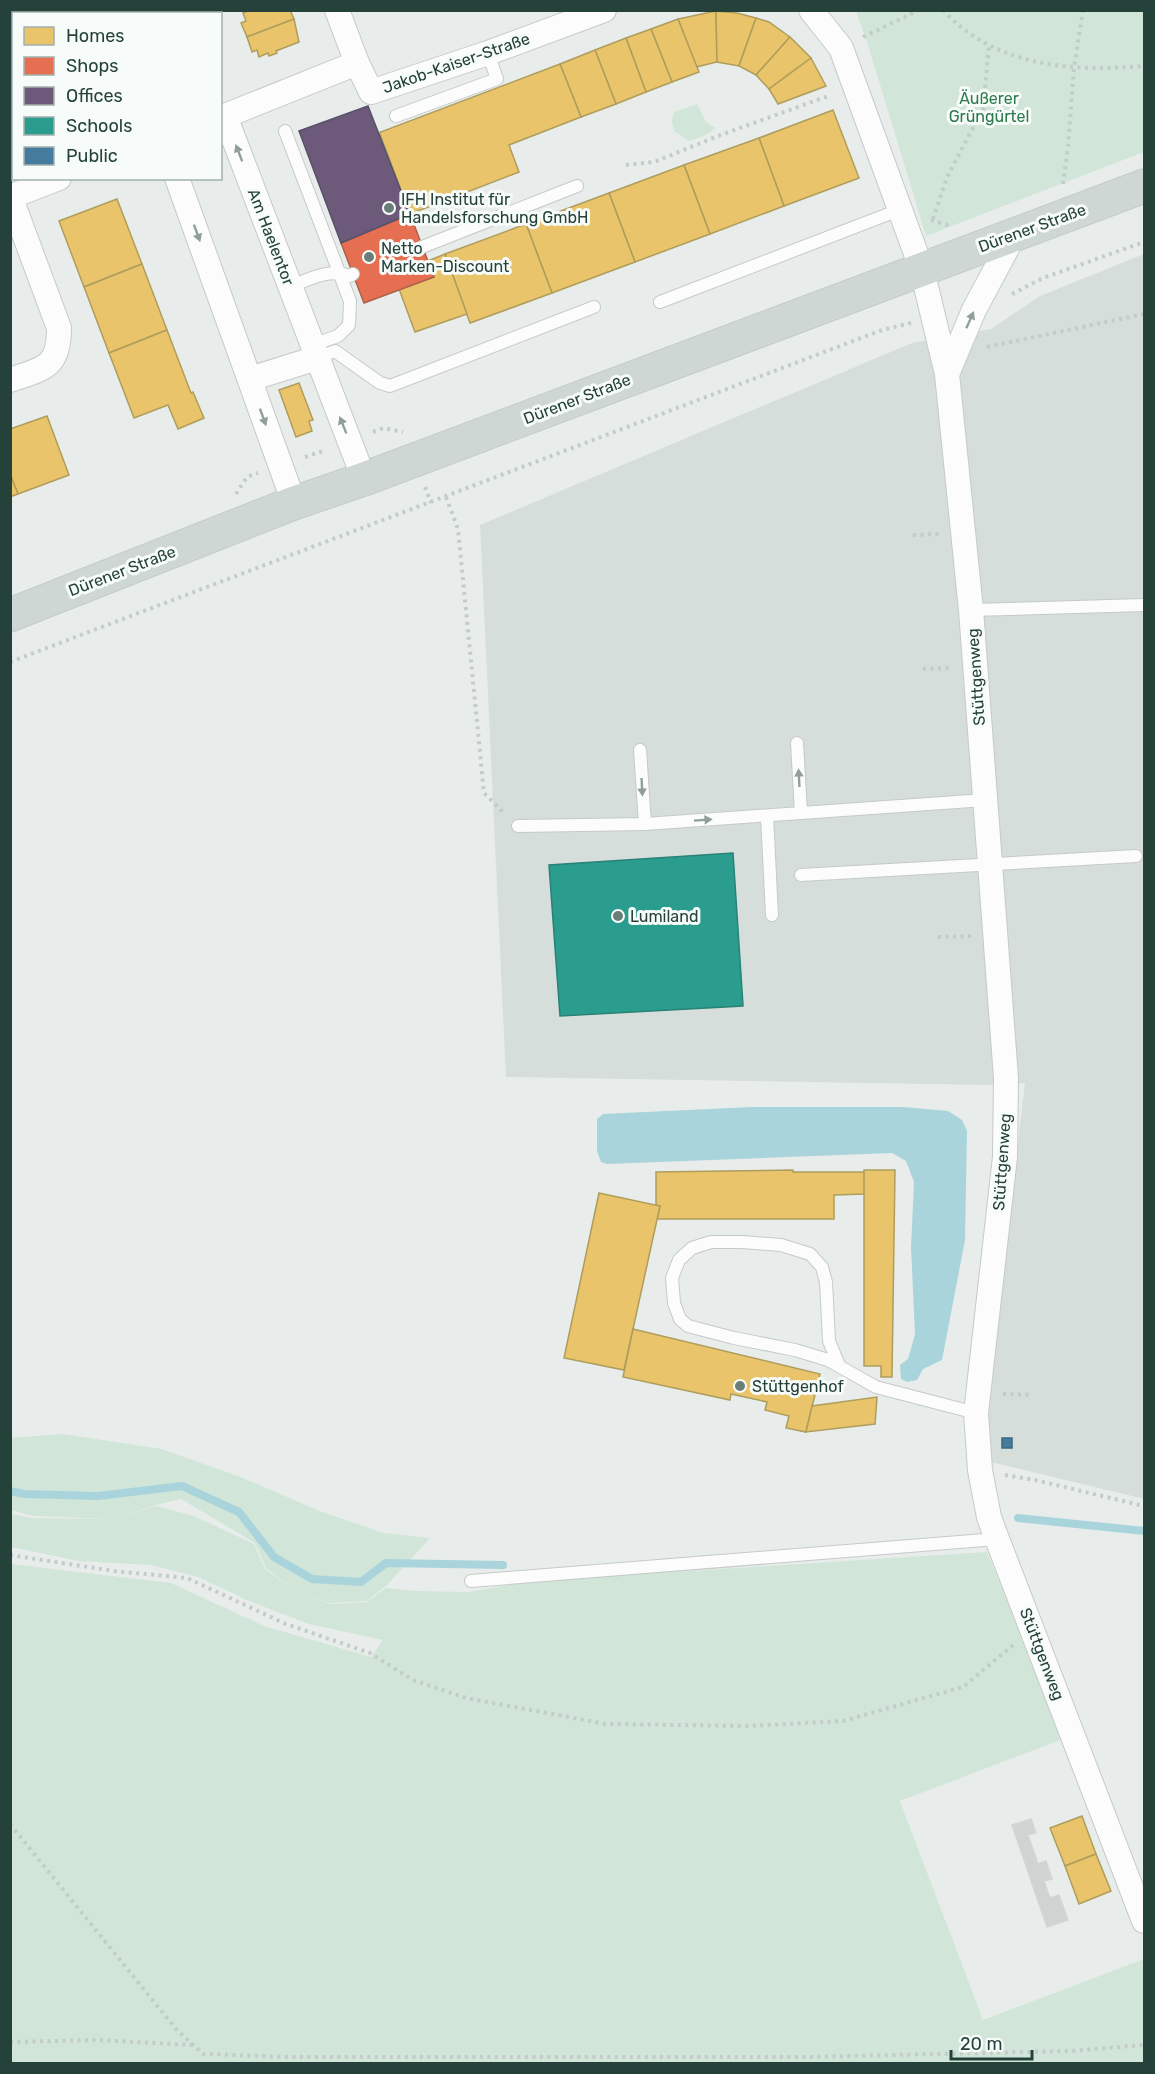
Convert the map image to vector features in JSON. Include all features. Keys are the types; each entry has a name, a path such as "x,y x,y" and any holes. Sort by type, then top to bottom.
{"main road":[{"name":"Dürener Straße","path":"10,615 294,503 364,480 1144,186"}],"street":[{"path":"223,117 357,63 337,10"},
{"name":"Jakob-Kaiser-Straße","path":"357,63 371,92 488,53 604,10"},
{"path":"811,10 841,48 922,270"},
{"name":"Am Haelentor","path":"223,117 364,480"},
{"path":"10,380 44,368 54,358 58,345 58,328 11,197 54,180"},
{"path":"178,180 294,503"},
{"name":"Stüttgenweg","path":"947,374 974,310 1014,235"},
{"name":"Stüttgenweg","path":"922,270 947,374 971,610 1006,1078 1005,1157 976,1413 980,1470 994,1529 1144,1921"},
{"path":"250,379 314,351"}],"lane":[{"path":"396,116 497,79 488,53"},
{"path":"285,132 350,301 349,325 338,336 314,351"},
{"path":"422,247 577,186"},
{"path":"660,302 899,210"},
{"path":"290,287 328,272 339,272 350,276 353,274"},
{"path":"314,351 335,351 380,383 390,386 594,307"},
{"path":"971,610 1144,605"},
{"path":"797,743 801,813"},
{"path":"640,750 645,824"},
{"path":"518,826 645,824 985,800"},
{"path":"767,816 772,915"},
{"path":"801,875 1136,856"},
{"path":"839,1365 829,1341 826,1282 822,1267 810,1254 781,1245 711,1242 692,1248 679,1260 672,1278 674,1303 680,1319 688,1326 795,1350 839,1365 876,1387 976,1413"},
{"path":"471,1581 994,1529"}],"path":[{"path":"841,48 919,10"},
{"path":"943,10 957,25 989,46 1013,56 1042,64 1074,68 1115,69 1144,66"},
{"path":"1062,191 1074,68 1083,10"},
{"path":"933,219 947,177 983,109 989,46"},
{"path":"626,165 654,162 855,86"},
{"path":"1003,299 1043,278 1144,242"},
{"path":"979,349 1144,314"},
{"path":"10,663 882,330 933,316"},
{"path":"446,497 459,529 484,793 518,826"},
{"path":"913,535 930,534"},
{"path":"923,669 939,668"},
{"path":"938,937 951,937"},
{"path":"980,1470 1035,1480 1144,1506"},
{"path":"10,1555 114,1571 188,1578 286,1624 370,1653 412,1680 466,1698 606,1724 749,1726 843,1721 963,1687 1032,1630"},
{"path":"10,1824 176,2029 203,2054 290,2057 805,2057 1072,2051 1144,2044"},
{"path":"10,2042 96,2040 193,2045"}],"shaded area":[{"path":"1144,254 1144,1499 991,1462 987,1406 1025,1083 992,1085 506,1077 480,525 912,343 991,329 1040,296"}],"green space":[{"name":"Äußerer Grüngürtel","path":"856,11 1144,11 1144,152 926,236"},
{"path":"697,104 706,122 716,128 704,136 689,141 674,131 672,121 674,112"},
{"path":"63,1434 162,1449 243,1478 322,1512 384,1533 430,1538 387,1585 367,1601 329,1603 300,1592 330,1604 367,1602 386,1588 468,1592 532,1581 987,1552 1063,1739 900,1801 983,2020 1144,1959 1144,2063 11,2063 11,1564 171,1583 264,1626 371,1657 383,1640 309,1624 249,1601 198,1577 151,1565 79,1561 11,1547 11,1514 32,1518 114,1519 33,1516 11,1510 11,1438","holes":["181,1499 255,1543 266,1568 294,1590 265,1569 254,1544 194,1516 156,1506 121,1517 156,1505"]}],"water":[{"path":"752,1107 903,1107 948,1111 962,1120 967,1131 965,1240 942,1360 923,1369 917,1380 907,1382 901,1379 900,1365 908,1359 915,1334 911,1247 914,1182 906,1161 892,1153 607,1164 601,1162 597,1151 597,1119 603,1114"}],"building: Homes":[{"path":"10,10 49,10 50,12 12,12 12,69 10,70"},
{"path":"250,10 290,10 294,19 247,37 241,23 246,21 243,13"},
{"path":"716,11 717,62 696,67 678,19"},
{"path":"716,11 756,18 739,66 717,62"},
{"path":"756,18 769,22 790,37 756,75 739,66"},
{"path":"294,19 299,42 269,56 268,53 259,57 257,50 252,52 247,37"},
{"path":"678,19 699,72 672,82 651,29"},
{"path":"651,29 672,82 646,92 626,38"},
{"path":"790,37 811,58 769,89 756,75"},
{"path":"626,38 646,92 616,104 595,50"},
{"path":"595,50 616,104 581,117 560,64"},
{"path":"811,58 826,86 778,104 769,89"},
{"path":"560,64 581,117 509,145 519,172 410,214 378,133"},
{"path":"12,69 12,102 10,98 10,70"},
{"path":"833,110 859,178 784,206 759,138"},
{"path":"759,138 784,206 710,234 684,165"},
{"path":"684,165 710,234 635,262 609,193"},
{"path":"609,193 635,262 552,293 526,224"},
{"path":"117,199 142,264 84,287 59,221"},
{"path":"526,224 552,293 470,323 445,254"},
{"path":"445,254 467,314 415,332 399,289 434,277 428,261"},
{"path":"142,264 167,330 109,353 84,287"},
{"path":"167,330 191,393 193,392 204,418 178,429 168,405 134,418 109,353"},
{"path":"299,383 313,420 309,421 312,431 296,437 279,390"},
{"path":"47,416 69,475 18,494 10,474 10,429"},
{"path":"10,474 18,494 10,497"},
{"path":"793,1170 793,1172 865,1172 865,1194 834,1195 834,1219 657,1219 660,1206 656,1205 656,1172"},
{"path":"864,1170 895,1170 892,1377 881,1377 881,1366 864,1366"},
{"path":"599,1193 660,1206 624,1370 564,1358"},
{"name":"Stüttgenhof","path":"633,1329 820,1374 806,1432 786,1428 789,1416 765,1410 767,1402 731,1394 730,1400 623,1377"},
{"path":"877,1397 875,1424 806,1432 812,1406"},
{"path":"1082,1816 1096,1854 1065,1866 1050,1828"},
{"path":"1096,1854 1111,1891 1079,1904 1065,1866"}],"building: Shops":[{"path":"410,214 434,277 364,303 341,243"}],"building: Offices":[{"path":"368,106 410,214 341,243 299,131"}],"building: Schools":[{"path":"733,853 743,1006 560,1016 549,865"}],"building: Public":[{"path":"1002,1438 1012,1438 1012,1448 1002,1448"}],"building: Other":[{"path":"1031,1819 1036,1833 1028,1835 1038,1864 1046,1861 1052,1879 1044,1881 1050,1898 1059,1895 1068,1920 1047,1927 1012,1825"}],"waterway":[{"path":"10,1491 24,1494 98,1496 182,1486 239,1512 274,1557 312,1579 361,1582 386,1563 503,1565"},
{"path":"1018,1518 1144,1531"}],"place":[{"name":"IFH Institut für Handelsforschung GmbH","path":"389,208"},
{"name":"Netto Marken-Discount","path":"369,257"},
{"name":"Lumiland","path":"618,916"},
{"name":"Stüttgenhof","path":"740,1386"}]}
